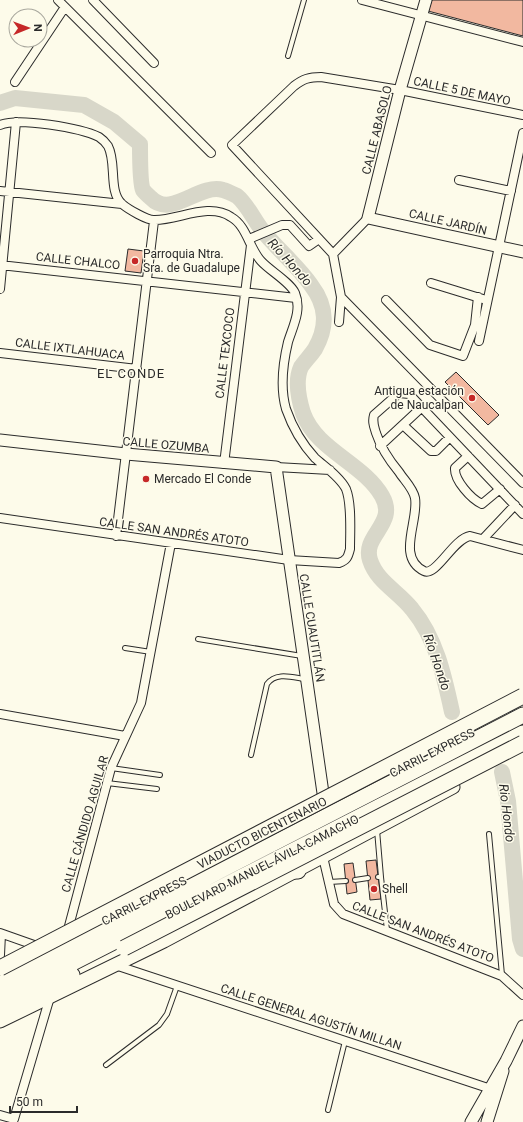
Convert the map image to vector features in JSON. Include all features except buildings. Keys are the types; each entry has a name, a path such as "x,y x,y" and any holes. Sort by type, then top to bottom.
{"highway":[{"name":"VIADUCTO BICENTENARIO","path":"2,961 523,696"},
{"name":"CARRIL EXPRESS","path":"0,976 523,706"},
{"name":"BOULEVARD MANUEL ÁVILA CAMACHO","path":"0,984 518,718"},
{"path":"393,782 437,734"},
{"path":"0,1012 521,740"},
{"name":"BOULEVARD MANUEL ÁVILA CAMACHO","path":"0,1000 250,873 521,740"},
{"path":"250,873 298,871"},
{"path":"2,961 65,950"}],"main road":[{"path":"2,961 115,900 523,690"},
{"path":"0,1021 115,965 298,871 377,828 521,740"}],"street":[{"path":"58,0 211,153"},
{"path":"93,0 154,63"},
{"path":"362,0 523,42"},
{"name":"CALLE ABASOLO","path":"368,218 400,90 426,0"},
{"path":"15,82 65,7"},
{"name":"CALLE 5 DE MAYO","path":"319,239 232,145 302,80 309,77 321,77 400,90 523,115"},
{"path":"0,125 16,122 43,123 100,137 107,145 111,154 116,190 122,204"},
{"path":"0,289 1,265 10,193 16,122"},
{"path":"479,341 523,133"},
{"path":"459,180 511,191"},
{"path":"514,180 523,182"},
{"path":"0,191 122,204 154,221 197,213 212,212 225,214 232,217 251,240 262,262 294,291 297,317 288,343 284,365 283,384 286,408 296,433 314,457 330,470"},
{"path":"333,254 368,218"},
{"name":"CALLE JARDÍN","path":"368,218 523,252"},
{"path":"116,536 148,281 154,221"},
{"path":"251,240 282,225 290,225 309,246 319,239 333,254 341,297 339,322"},
{"name":"CALLE TEXCOCO","path":"224,464 251,240"},
{"name":"CALLE CHALCO","path":"1,265 296,298"},
{"path":"431,283 488,300"},
{"path":"341,297 523,483"},
{"path":"386,300 430,345 463,356 474,325 478,297"},
{"name":"CALLE IXTLAHUACA","path":"0,353 137,369"},
{"path":"523,514 409,394 399,393 374,415 372,420 380,446 411,488 415,498 410,549 412,561 424,572 435,570 451,548 466,537 474,536 523,549"},
{"path":"380,446 422,407"},
{"path":"403,425 431,451 436,451 450,437"},
{"name":"CALLE OZUMBA","path":"0,440 224,464 330,470"},
{"path":"468,456 454,468 455,478 477,502 482,504 486,502 500,489"},
{"name":"CALLE CUAUTITLÁN","path":"276,467 323,793"},
{"name":"CALLE SAN ANDRÉS ATOTO","path":"0,518 289,560 339,563 345,561 350,549 348,498 346,488 330,470"},
{"path":"483,539 515,506"},
{"name":"CALLE CÁNDIDO AGUILAR","path":"69,926 111,768 141,703 171,543"},
{"path":"0,714 125,736"},
{"name":"CALLE SAN ANDRÉS ATOTO","path":"323,857 334,904 343,914 502,976 523,995"},
{"path":"2,961 0,933 34,945"},
{"name":"CALLE GENERAL AGUSTÍN MILLAN","path":"115,965 494,1090"},
{"path":"0,1115 14,1119 50,996"},
{"path":"487,1122 494,1090 523,1026"},
{"path":"471,1122 494,1090"}],"lane":[{"path":"288,56 304,0"},
{"path":"198,639 304,657"},
{"path":"125,648 150,652"},
{"path":"251,755 267,684 271,679 277,676 307,680"},
{"path":"111,768 160,775"},
{"path":"107,783 157,790"},
{"path":"377,828 380,877 386,931"},
{"path":"489,834 502,976"},
{"path":"355,880 368,878"},
{"path":"329,882 346,881"},
{"path":"106,1065 159,1025 167,1014 177,986"},
{"path":"328,1110 345,1041"}],"waterway":[{"name":"Río Hondo","path":"0,103 15,98 84,105 114,122 140,144 142,187 151,198 159,203 167,205 176,203 204,191 214,189 225,190 237,196 244,203 262,230 311,285 323,308 324,324 315,349 301,367 299,372 298,390 303,413 309,426 318,437 374,484 382,496 386,506 386,514 371,543 369,551 370,560 373,568 412,609 427,632 438,658 446,684 452,712"},
{"name":"Rio Hondo","path":"502,772 508,801 520,939 523,949"}],"place":[{"name":"Parroquia Ntra. Sra. de Guadalupe","path":"135,261"},
{"name":"Antigua estación de Naucalpan","path":"472,398"},
{"name":"Mercado El Conde","path":"146,479"},
{"name":"Shell","path":"374,889"}],"district":[{"name":"EL CONDE","path":"131,373"}]}
